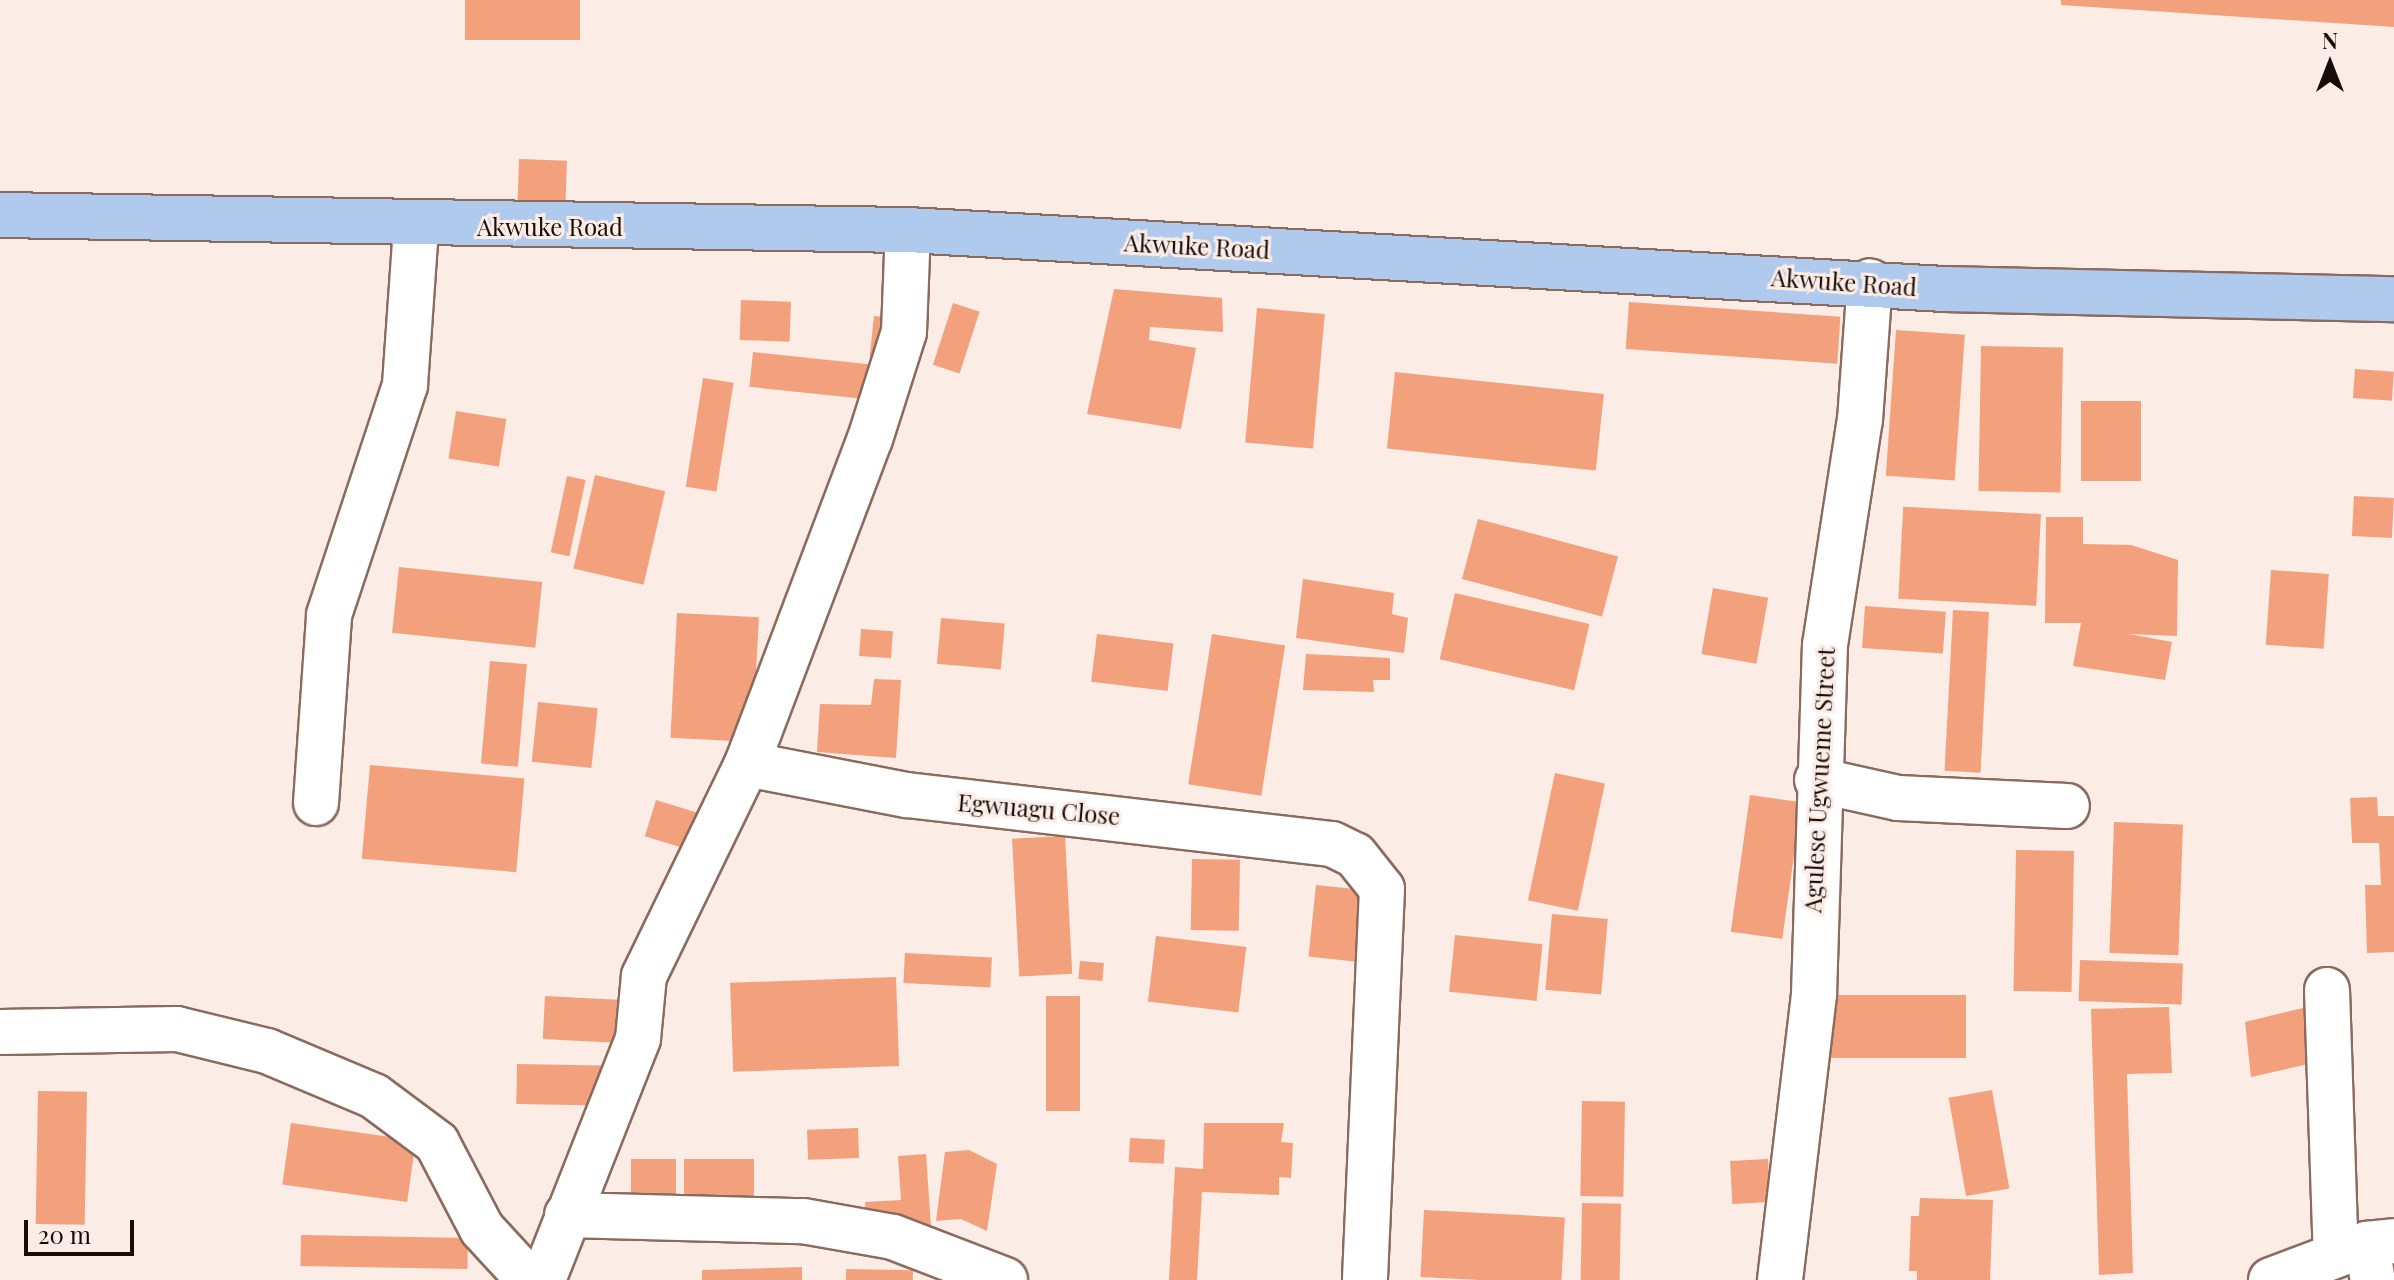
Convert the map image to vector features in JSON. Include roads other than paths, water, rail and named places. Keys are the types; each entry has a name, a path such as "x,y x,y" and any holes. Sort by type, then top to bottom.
{"main road":[{"name":"Akwuke Road","path":"0,215 416,226 908,230 1870,281 2394,299"}],"street":[{"path":"316,803 329,615 405,385 416,226"},
{"path":"543,1280 638,1039 644,976 747,764 904,332 908,230"},
{"name":"Agulese Ugwueme Street","path":"1780,1280 1814,994 1817,780 1825,645 1860,420 1870,281"},
{"name":"Egwuagu Close","path":"747,764 907,795 1332,844 1355,855 1382,889 1383,938 1365,1280"},
{"path":"1817,780 1898,798 2067,806"},
{"path":"2271,1280 2367,1255 2327,990"},
{"path":"0,1032 177,1029 267,1051 374,1096 437,1143 482,1229 529,1280"},
{"path":"567,1215 803,1221 893,1237 1005,1280"}]}
